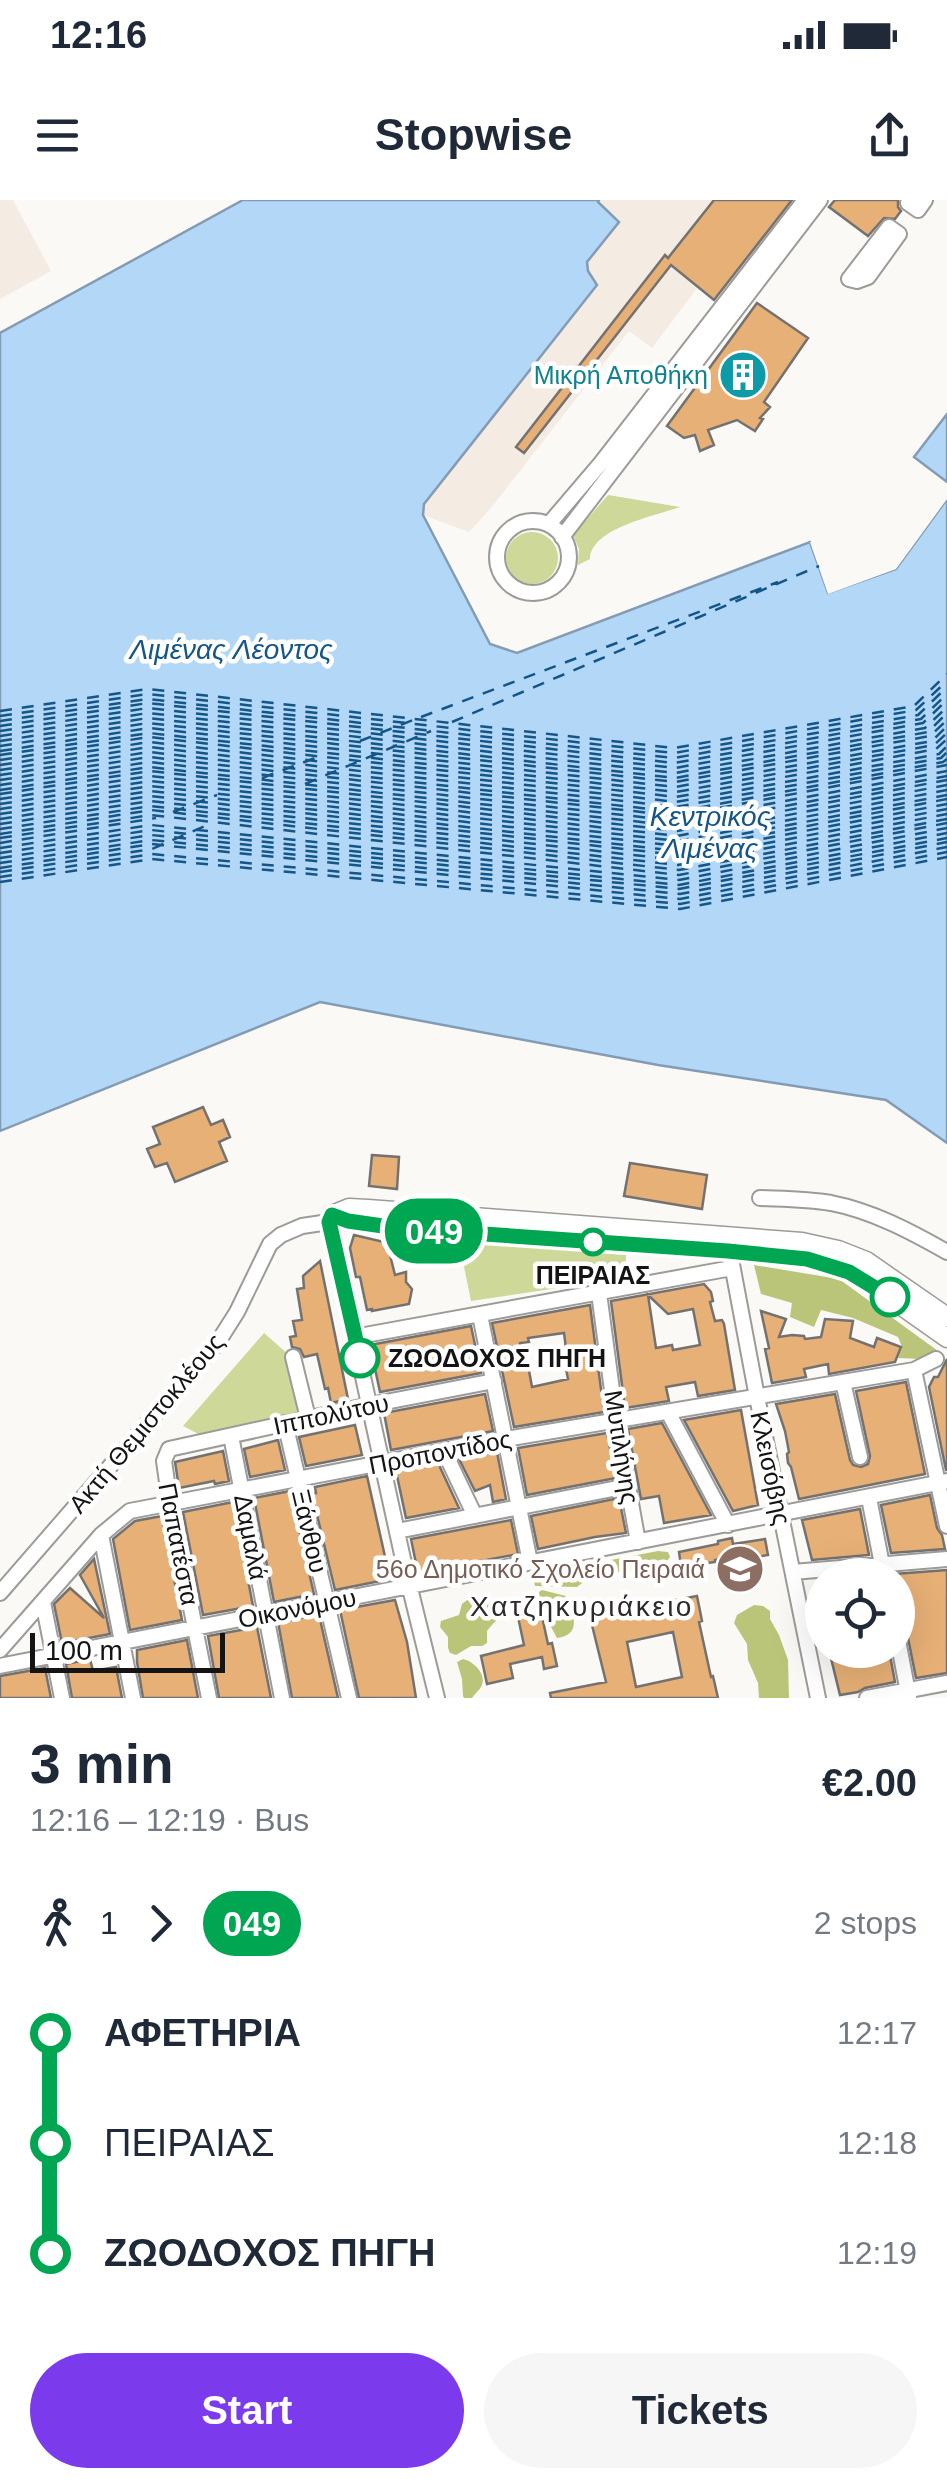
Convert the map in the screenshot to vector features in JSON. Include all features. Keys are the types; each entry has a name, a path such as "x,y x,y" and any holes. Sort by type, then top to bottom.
{"main road":[{"path":"331,1219 397,1228 807,1259 836,1266 876,1288 947,1338"},
{"path":"729,1252 802,1242 853,1255 947,1317"}],"street":[{"path":"549,524 805,200"},
{"path":"562,537 820,200"},
{"path":"910,200 908,203 918,210 925,200"},
{"path":"521,524 549,524 568,550 564,574 547,590 516,589 505,580 497,561 502,538 521,524"},
{"path":"760,1198 849,1208 891,1223 947,1252"},
{"path":"331,1219 354,1337 437,1698"},
{"name":"Ακτή Θεμιστοκλέους","path":"0,1592 218,1342 270,1244 302,1226 331,1219"},
{"path":"354,1337 600,1293 729,1252"},
{"name":"Κλεισόβης","path":"729,1252 818,1698"},
{"name":"Μυτιλήνης","path":"600,1293 616,1420 638,1542"},
{"path":"480,1315 530,1562"},
{"path":"293,1357 308,1418"},
{"name":"Προποντίδος","path":"0,1650 101,1535 130,1511 506,1439 914,1370 936,1359"},
{"path":"914,1370 943,1482 947,1526"},
{"name":"Ιππολύτου","path":"169,1449 494,1381"},
{"path":"843,1382 860,1457"},
{"path":"668,1412 728,1525"},
{"name":"Ξάνθου","path":"285,1424 349,1698"},
{"name":"Δαμαλά","path":"231,1436 282,1698"},
{"name":"Παπατέστα","path":"169,1449 164,1461 170,1503 209,1698"},
{"path":"444,1451 475,1516"},
{"name":"Οικονόμου","path":"0,1666 943,1482"},
{"path":"397,1531 628,1486"},
{"path":"869,1498 881,1558"},
{"path":"101,1535 133,1698"},
{"path":"915,1564 947,1559"},
{"path":"793,1572 805,1572"},
{"path":"43,1602 62,1698"},
{"path":"903,1668 908,1694"},
{"path":"867,1698 908,1694 947,1683"}],"shaded area":[{"path":"0,200 13,200 51,271 0,299"},
{"path":"599,200 801,200 792,212 787,210 714,300 698,287 652,348 629,331 469,532 423,515 427,499 597,285 587,262 619,222"}],"green space":[{"path":"608,495 680,507 612,531 593,548 590,559 578,565 579,549 573,535"},
{"path":"532,532 551,539 558,558 551,577 532,584 513,577 506,558 513,539"},
{"path":"467,1243 626,1255 625,1278 471,1301 463,1262"},
{"path":"754,1265 839,1279 938,1351 919,1359 898,1358 902,1347 898,1337 853,1318 821,1310 814,1327 790,1317 792,1303 761,1294"},
{"path":"264,1333 289,1355 303,1415 206,1438 183,1426"},
{"path":"668,1552 667,1561 627,1572 605,1567 611,1560"},
{"path":"586,1566 592,1569 577,1587 535,1586 538,1577"},
{"path":"542,1590 566,1596 574,1622 565,1636 557,1638 549,1623 554,1608 540,1598"},
{"path":"467,1600 498,1605 499,1613 487,1631 487,1643 456,1655 450,1653 441,1621 459,1615"},
{"path":"754,1605 770,1611 788,1660 789,1698 759,1698 747,1644 734,1623 737,1615"},
{"path":"463,1659 475,1665 483,1677 472,1698 463,1696 457,1662"}],"water":[{"path":"243,200 599,200 619,222 587,262 597,285 424,504 423,515 490,644 517,653 810,542 828,593 896,569 947,499 947,1143 886,1100 658,1065 320,1002 0,1131 0,333"},
{"path":"947,414 947,482 914,457"}],"pier":[{"path":"947,494 896,569 828,594 810,542 815,540 831,588 893,564"}],"building":[{"path":"714,200 792,200 714,300 671,265 524,453 516,447 665,255 668,258"},
{"path":"835,200 898,200 901,211 895,219 884,218 868,236 829,207"},
{"name":"Μικρή Αποθήκη","path":"757,303 808,338 764,402 770,407 755,431 737,420 708,430 714,445 700,451 695,435 684,438 667,426"},
{"path":"203,1107 211,1125 223,1120 230,1137 219,1142 227,1161 175,1182 167,1163 155,1167 147,1149 160,1144 153,1127"},
{"path":"372,1155 399,1157 397,1189 369,1186"},
{"path":"630,1163 707,1175 702,1209 624,1196"},
{"path":"354,1235 384,1242 388,1247 395,1275 406,1272 406,1282 412,1289 409,1304 367,1310 350,1248"},
{"path":"429,1243 466,1245 465,1262 429,1251"},
{"path":"320,1261 348,1399 331,1403 317,1354 304,1357 300,1349 292,1347 290,1337 296,1336 293,1321 302,1320 297,1289 304,1288 303,1276"},
{"path":"704,1284 711,1292 715,1321 722,1320 724,1324 735,1390 698,1396 695,1382 666,1387 669,1401 625,1408 611,1301","holes":["648,1295 668,1314 693,1309 700,1345 673,1350 672,1345 656,1348"]},
{"path":"590,1305 604,1412 514,1427 492,1323","holes":["564,1333 568,1379 532,1387 528,1365 522,1366 520,1343 529,1342 528,1338"]},
{"path":"761,1311 786,1319 779,1337 821,1337 825,1319 853,1321 850,1338 874,1347 877,1338 901,1347 895,1362 829,1374 828,1364 804,1369 806,1377 772,1383"},
{"path":"471,1326 481,1373 380,1392 370,1345"},
{"path":"947,1359 947,1470 946,1470 929,1387"},
{"path":"906,1382 925,1474 799,1499 776,1404 835,1394 850,1460 861,1467 868,1464 870,1456 856,1391"},
{"path":"485,1394 493,1431 391,1450 384,1413"},
{"path":"741,1410 758,1505 733,1511 684,1420"},
{"path":"662,1423 711,1515 664,1523 659,1496 641,1499 628,1429"},
{"path":"355,1425 362,1455 306,1466 299,1437"},
{"path":"607,1433 616,1478 527,1495 518,1448"},
{"path":"278,1440 285,1470 250,1477 244,1449"},
{"path":"223,1451 229,1481 179,1488 175,1462"},
{"path":"497,1452 506,1499 493,1502 490,1485 475,1491 459,1459"},
{"path":"438,1463 459,1508 406,1518 396,1471"},
{"path":"367,1476 390,1579 335,1590 312,1494 316,1493 315,1487"},
{"path":"290,1491 314,1594 274,1602 254,1498"},
{"path":"930,1495 945,1549 891,1553 881,1505"},
{"path":"619,1498 626,1533 538,1549 531,1516"},
{"path":"233,1502 253,1606 203,1615 183,1512"},
{"path":"860,1509 869,1555 812,1558 802,1520"},
{"path":"162,1516 182,1620 130,1630 113,1539 135,1521"},
{"path":"511,1520 518,1554 418,1573 411,1539"},
{"path":"732,1538 733,1544 765,1539 768,1555 715,1560 700,1564 701,1570 682,1573 679,1552"},
{"path":"94,1559 110,1634 62,1643 54,1604 70,1588 104,1618 80,1575"},
{"path":"947,1570 947,1673 916,1678 914,1668 915,1572"},
{"path":"697,1596 702,1621 699,1622 718,1698 551,1698 550,1693 606,1682 590,1617 616,1612 617,1615 672,1604 671,1601","holes":["673,1632 682,1677 636,1687 627,1642"]},
{"path":"395,1600 416,1698 359,1698 340,1610"},
{"path":"541,1612 557,1666 544,1669 542,1657 510,1664 513,1678 487,1684 481,1656 524,1645 518,1617"},
{"path":"319,1615 338,1698 292,1698 278,1622"},
{"path":"257,1627 271,1698 219,1698 208,1636"},
{"path":"187,1640 198,1698 143,1698 137,1650"},
{"path":"90,1659 93,1671 116,1667 122,1698 72,1698 66,1664"},
{"path":"45,1668 51,1698 0,1698 0,1676"},
{"path":"833,1668 892,1668 895,1682 840,1695"}],"ferry route":[{"path":"452,722 819,566"},
{"path":"421,717 778,582"},
{"path":"0,711 148,689 674,748 914,706 947,674"},
{"path":"0,716 148,694 674,753 916,710 947,681"},
{"path":"0,721 148,699 674,758 918,715 947,687"},
{"path":"0,726 148,703 674,763 921,719 947,694"},
{"path":"0,731 148,708 675,768 923,723 947,700"},
{"path":"0,736 148,713 675,773 925,728 947,707"},
{"path":"0,741 148,718 675,778 928,732 947,713"},
{"path":"360,741 413,720"},
{"path":"0,746 148,723 675,782 930,736 947,720"},
{"path":"0,751 149,728 675,787 932,741 947,726"},
{"path":"305,784 431,731"},
{"path":"0,755 149,733 676,792 934,745 947,733"},
{"path":"0,760 149,737 676,797 936,749 947,739"},
{"path":"0,765 149,742 676,802 939,754 947,746"},
{"path":"0,770 149,747 676,807 941,758 947,752"},
{"path":"0,775 149,752 676,812 947,759"},
{"path":"0,780 149,757 677,816 947,765"},
{"path":"262,778 315,758"},
{"path":"0,785 149,762 677,821 947,771"},
{"path":"0,790 149,767 677,826 947,776"},
{"path":"0,794 150,771 677,831 947,780"},
{"path":"0,799 150,776 677,836 947,785"},
{"path":"0,804 150,781 678,841 947,790"},
{"path":"0,809 150,786 678,846 947,795"},
{"path":"0,814 150,791 678,851 947,799"},
{"path":"173,812 217,795"},
{"path":"0,819 150,796 678,855 947,804"},
{"path":"0,824 150,801 678,860 947,809"},
{"path":"0,829 151,806 678,865 947,814"},
{"path":"0,834 151,810 679,870 947,819"},
{"path":"0,838 151,815 679,875 947,823"},
{"path":"0,843 156,818"},
{"path":"0,872 152,849 210,824"},
{"path":"0,848 151,825 679,880 947,828"},
{"path":"0,853 151,830 679,885 947,833"},
{"path":"0,858 151,835 679,889 947,838"},
{"path":"0,863 151,840 680,894 947,842"},
{"path":"0,868 151,844 680,899 947,847"},
{"path":"0,877 152,854 680,904 947,852"},
{"path":"0,882 152,859 680,909 947,857"}],"bus line":[{"name":"049","path":"360,1358 329,1222 332,1215 397,1228 807,1259 849,1272 890,1297"}],"place":[{"name":"Μικρή Αποθήκη","path":"743,375"},
{"name":"ΠΕΙΡΑΙΑΣ","path":"593,1242"},
{"name":"ΖΩΟΔΟΧΟΣ ΠΗΓΗ","path":"360,1358"},
{"name":"56ο Δημοτικό Σχολείο Πειραιά","path":"740,1569"}],"district":[{"name":"Χατζηκυριάκειο","path":"582,1606"}],"water label":[{"name":"Λιμένας Λέοντος","path":"231,649"},
{"name":"Κεντρικός Λιμένας","path":"710,832"}]}
